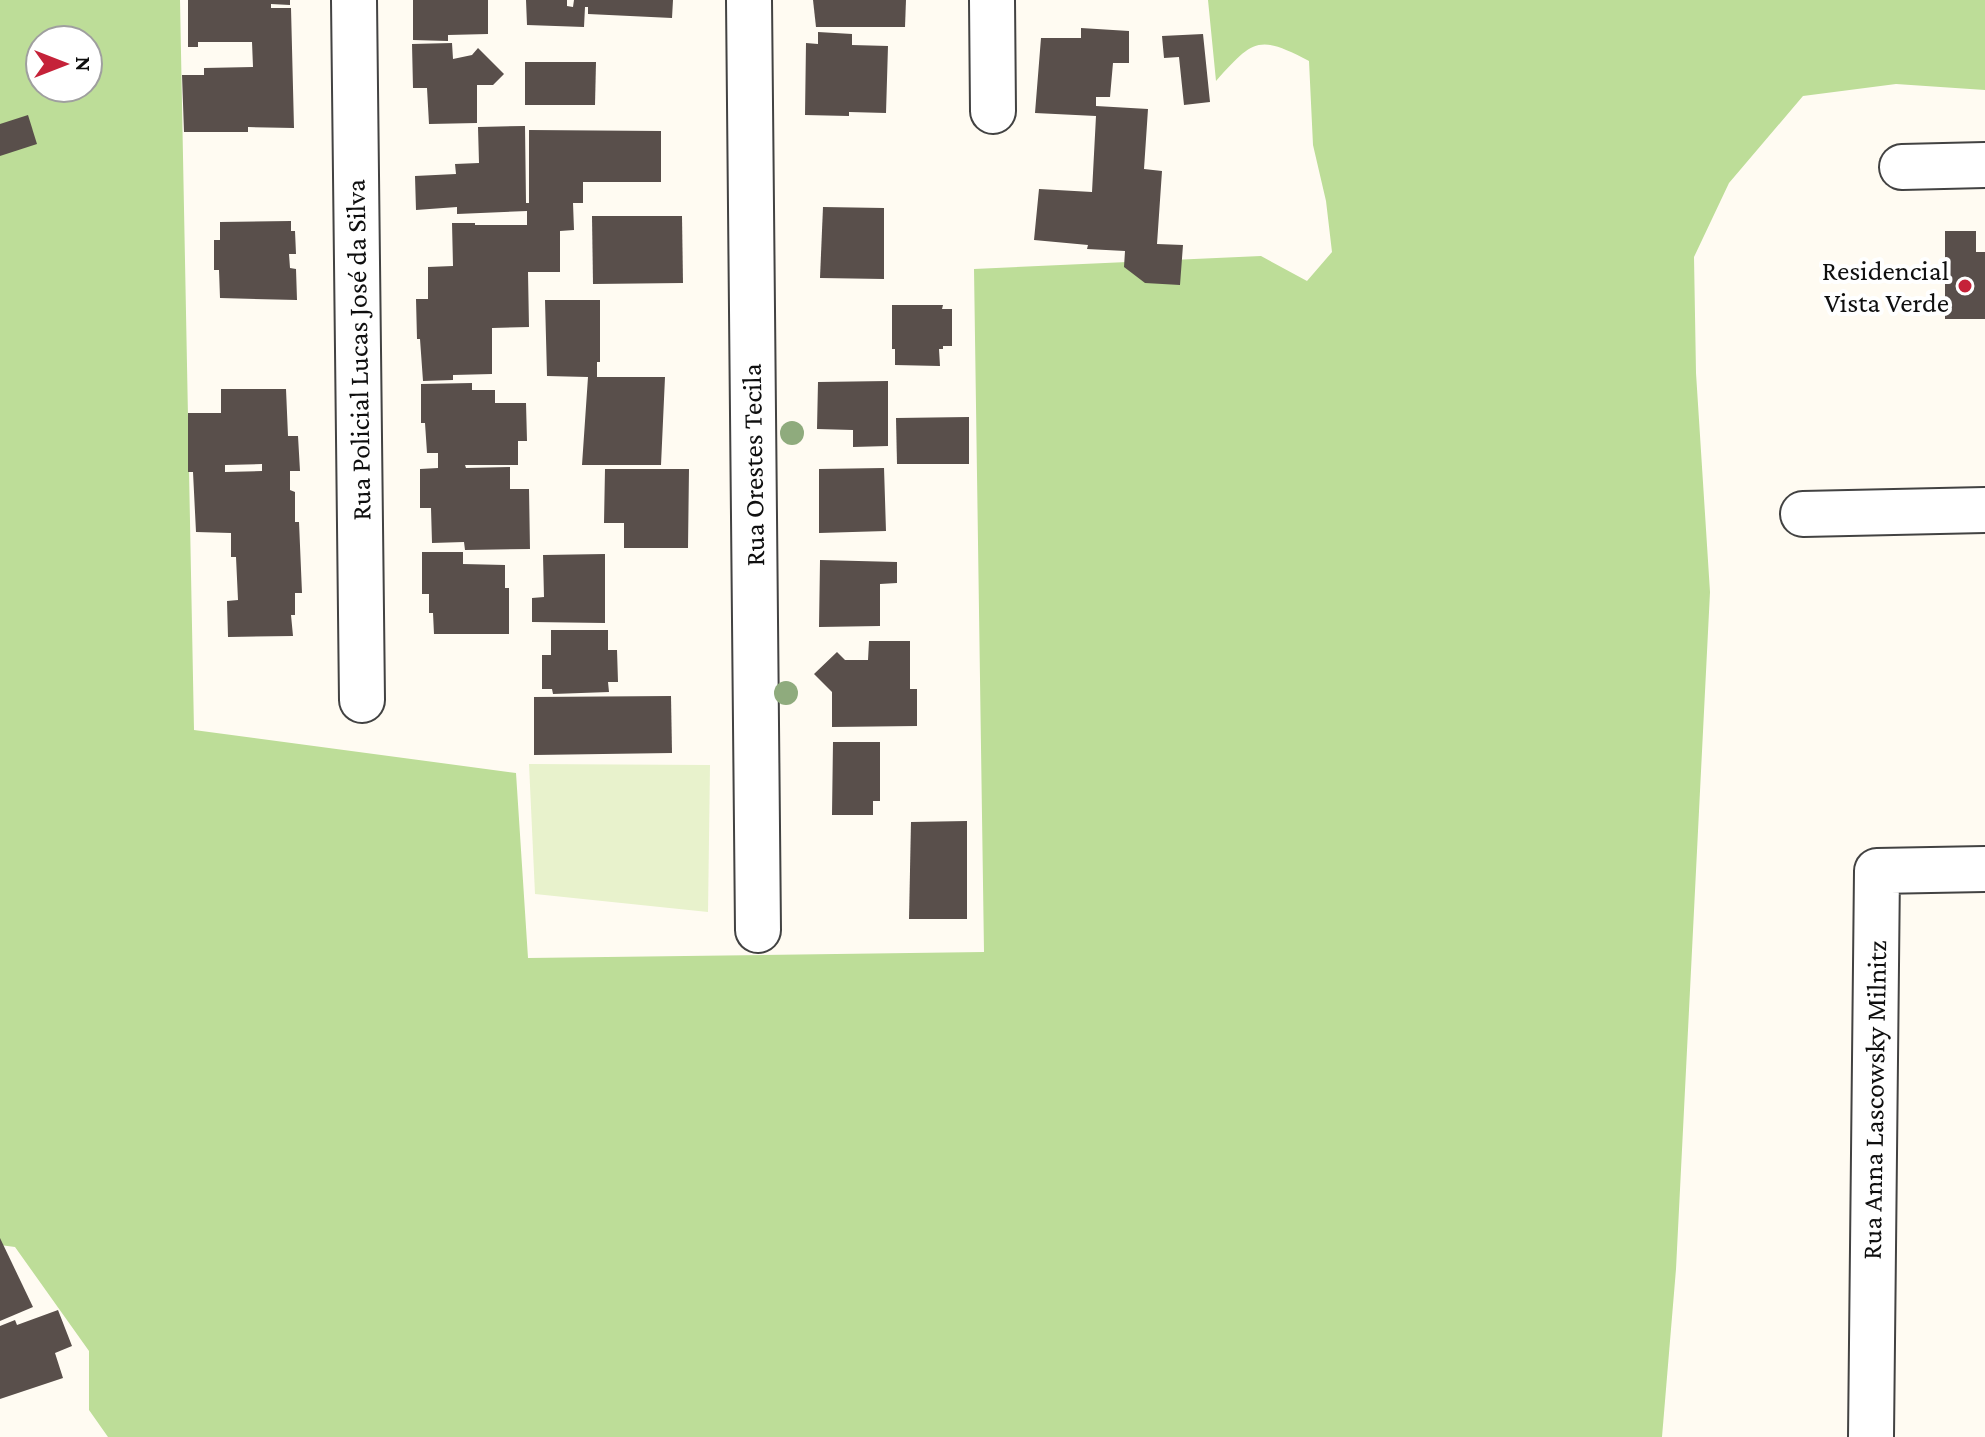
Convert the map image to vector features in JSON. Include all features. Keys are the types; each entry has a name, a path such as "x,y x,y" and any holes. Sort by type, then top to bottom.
{"street":[{"name":"Rua Policial Lucas José da Silva","path":"354,0 362,700"},
{"name":"Rua Orestes Tecila","path":"749,0 758,930"},
{"path":"992,0 993,111"},
{"path":"1902,167 1985,165"},
{"path":"1803,514 1985,510"},
{"name":"Rua Anna Lascowsky Milnitz","path":"1871,1437 1877,871 1985,869"}],"green space":[{"path":"0,0 180,0 194,730 516,773 528,958 984,952 974,269 1261,256 1307,281 1332,252 1326,201 1313,145 1309,61 1278,47 1257,46 1239,57 1216,81 1208,0 1985,0 1985,90 1896,84 1803,96 1729,183 1694,257 1696,373 1710,592 1676,1269 1662,1437 108,1437 89,1410 89,1351 15,1247 0,1245"},
{"path":"529,764 710,765 708,912 535,894"}],"building":[{"path":"188,0 290,0 290,5 271,4 271,8 291,8 294,128 248,127 248,132 184,132 182,75 204,75 204,68 253,67 252,42 198,42 198,47 188,47"},
{"path":"413,0 488,0 488,34 448,35 448,41 413,40"},
{"path":"526,0 567,0 567,6 573,7 574,0 673,0 672,18 588,14 588,7 585,7 584,27 527,25"},
{"path":"813,0 906,0 905,27 816,27"},
{"path":"1081,28 1129,31 1129,63 1113,63 1110,97 1096,97 1096,106 1148,109 1144,169 1162,171 1157,244 1183,245 1180,285 1145,283 1124,267 1125,251 1087,249 1088,245 1034,240 1039,189 1092,192 1096,116 1035,113 1041,38 1081,38"},
{"path":"818,32 852,34 852,45 888,46 886,113 805,115 806,43 818,44"},
{"path":"1203,34 1210,102 1184,105 1179,57 1164,58 1162,36"},
{"path":"452,43 453,59 472,55 478,48 504,74 493,85 477,85 477,123 429,124 427,88 413,88 412,44"},
{"path":"525,62 596,62 595,105 525,105"},
{"path":"28,115 37,144 0,156 0,124"},
{"path":"525,126 526,203 529,203 529,130 661,131 661,182 583,182 583,203 573,203 574,230 560,231 560,272 528,272 529,327 492,328 492,374 453,375 453,380 423,381 420,339 417,339 416,299 428,299 428,267 453,266 452,223 527,225 527,211 457,214 457,207 416,210 415,176 456,174 455,164 479,163 478,127"},
{"path":"823,207 884,208 884,279 820,278"},
{"path":"592,216 682,216 683,283 593,284"},
{"path":"291,221 291,231 295,231 296,254 289,254 290,268 296,269 297,300 220,298 219,270 214,270 214,240 220,240 220,222"},
{"name":"Residencial Vista Verde","path":"1945,231 1976,231 1976,252 1985,252 1985,319 1945,319"},
{"path":"545,300 600,300 600,362 597,362 597,377 665,377 661,465 582,465 588,377 547,376"},
{"path":"892,305 943,305 942,309 952,309 952,346 939,349 940,366 895,365"},
{"path":"888,381 888,446 853,447 853,430 817,429 818,382"},
{"path":"472,383 472,390 495,390 495,403 526,403 527,441 518,441 518,465 465,465 466,468 510,467 510,489 529,489 530,549 465,550 464,542 432,543 431,508 420,508 420,469 438,468 438,453 427,453 425,423 421,423 421,384"},
{"path":"221,389 286,389 288,436 298,436 300,471 290,471 290,490 295,492 295,522 299,522 302,593 295,593 295,615 291,615 293,636 228,637 227,601 238,600 236,557 231,557 231,533 196,532 193,472 188,472 188,413 221,413","holes":["262,464 262,471 225,472 225,465"]},
{"path":"969,417 969,464 897,464 896,418"},
{"path":"884,468 886,531 819,533 819,469"},
{"path":"605,469 689,469 688,548 624,548 624,523 604,523"},
{"path":"422,552 463,552 463,564 505,565 505,588 509,588 509,634 434,634 429,594 422,594"},
{"path":"605,554 605,623 532,622 532,598 544,597 543,555"},
{"path":"820,560 897,562 897,583 880,584 880,626 819,627"},
{"path":"551,630 608,630 608,650 617,650 618,682 608,682 609,692 553,694 552,689 542,689 542,655 551,655"},
{"path":"869,641 910,641 910,689 917,689 917,726 832,727 832,692 814,674 837,652 845,660 868,660"},
{"path":"671,696 672,753 534,755 534,697"},
{"path":"833,742 880,742 880,801 873,801 873,815 832,815"},
{"path":"967,821 967,919 909,919 911,822"},
{"path":"0,1238 33,1307 0,1321"},
{"path":"58,1310 72,1346 55,1353 63,1378 0,1399 0,1326 15,1320 17,1325"}],"place":[{"name":"Residencial Vista Verde","path":"1965,286"}]}
